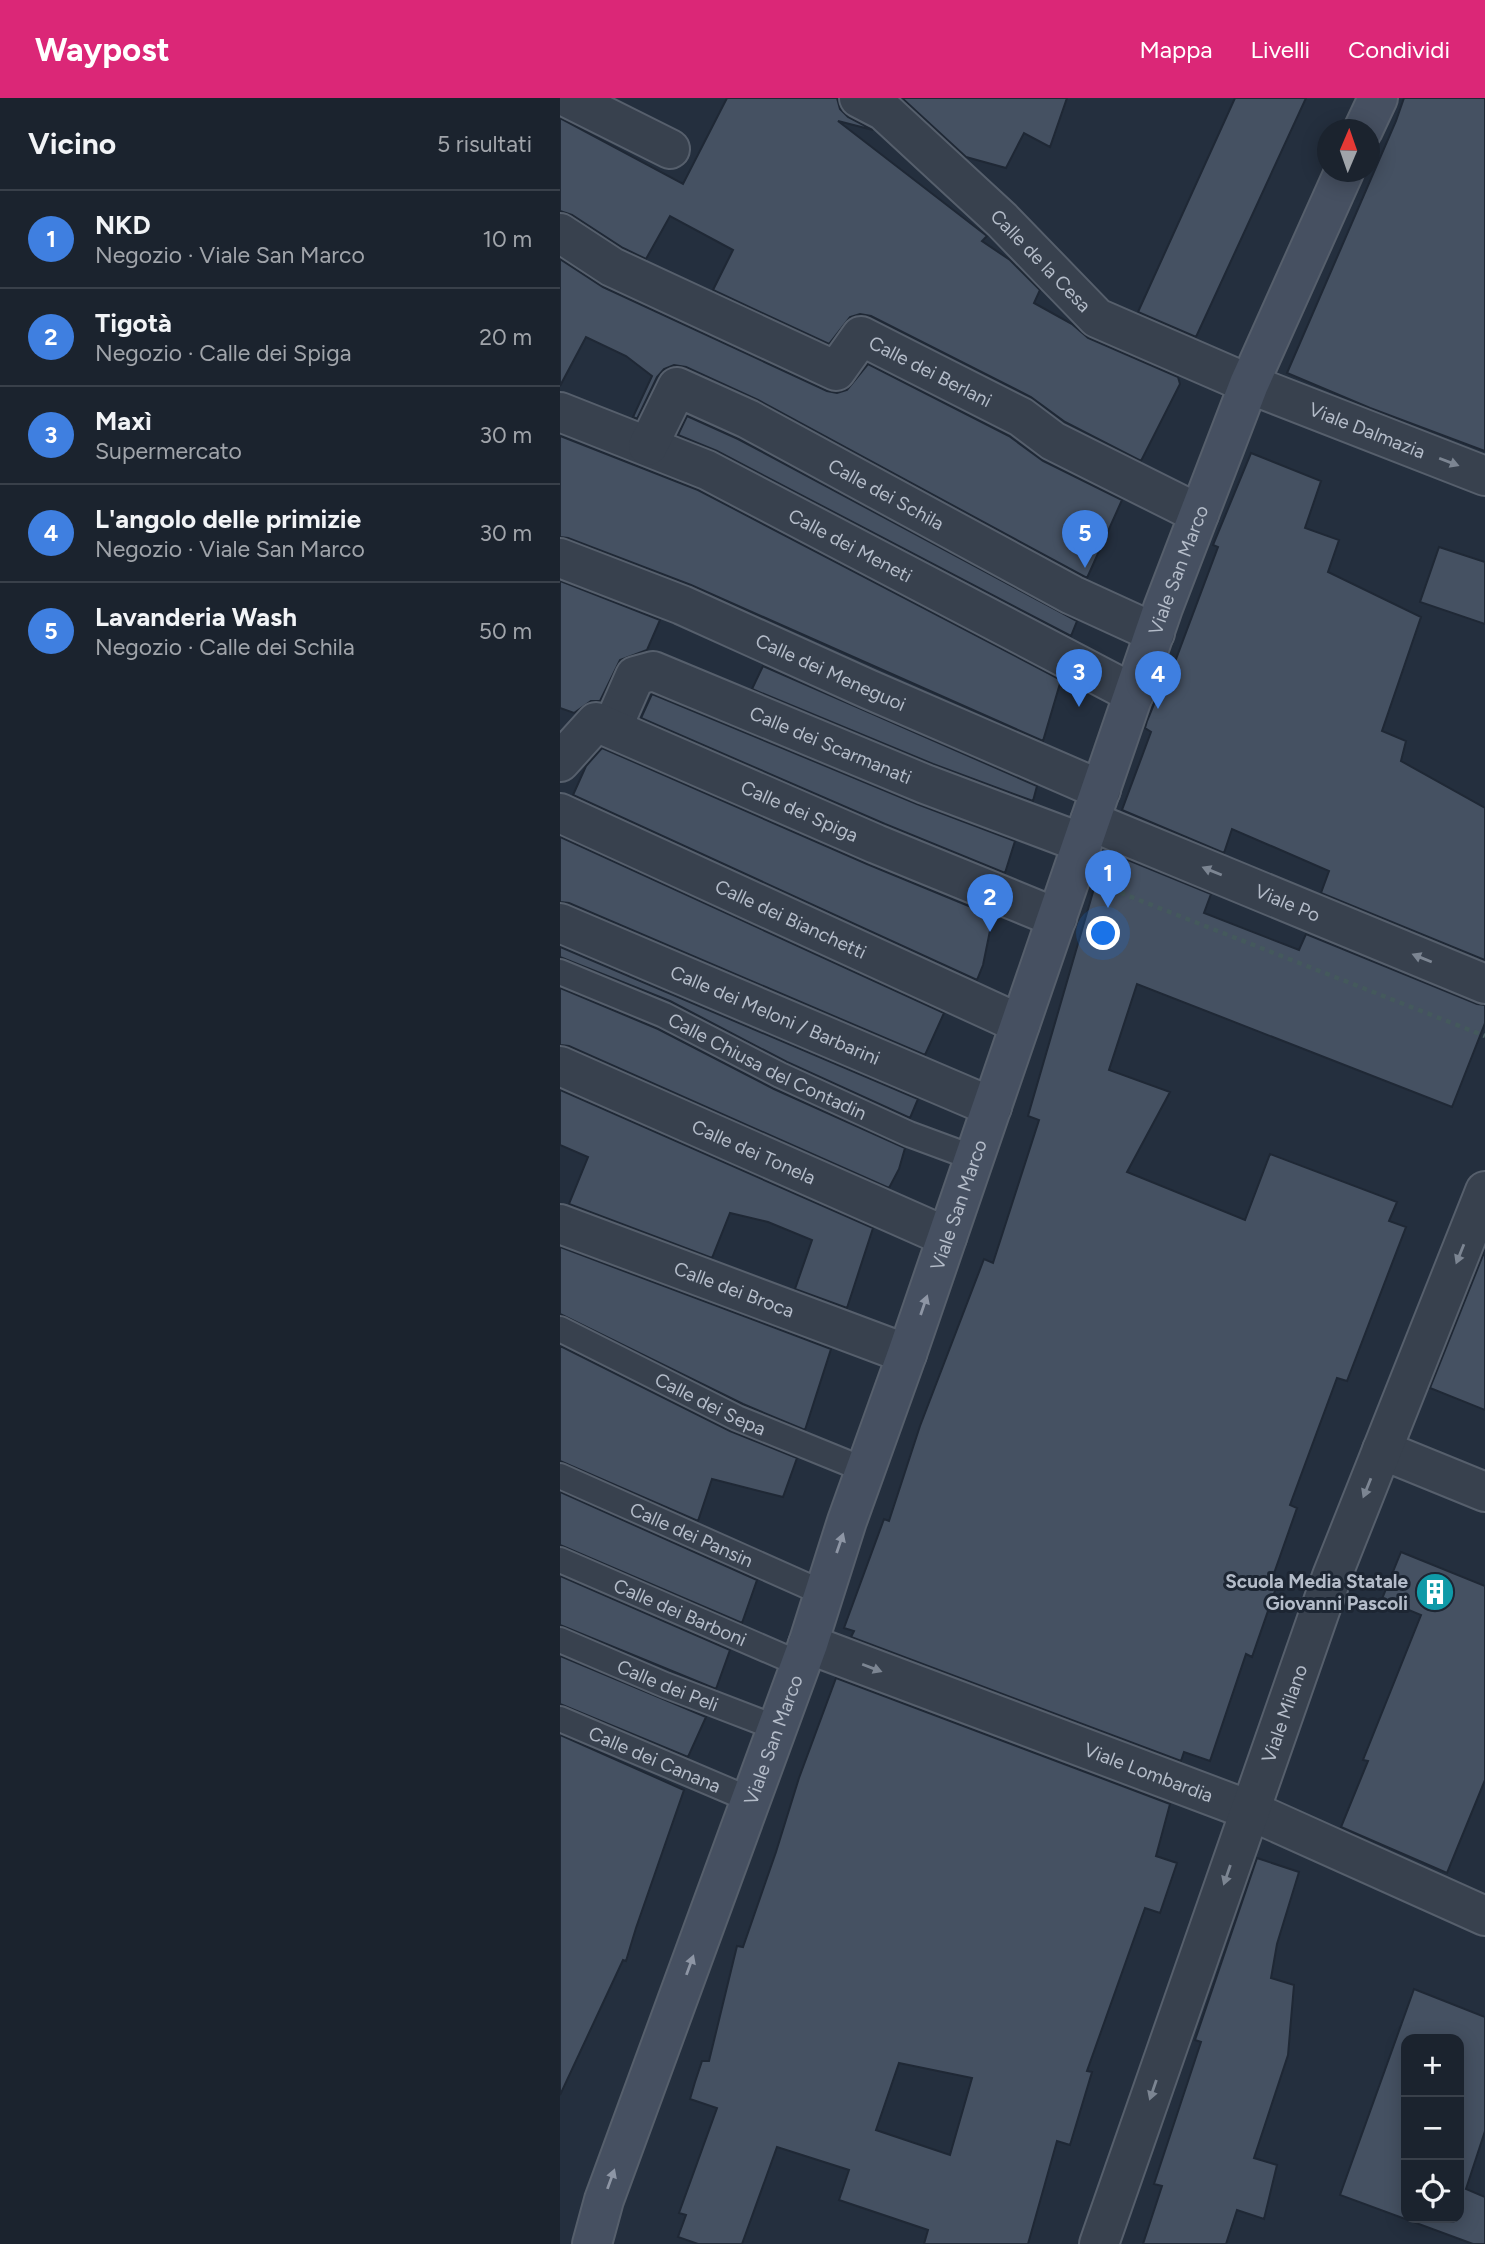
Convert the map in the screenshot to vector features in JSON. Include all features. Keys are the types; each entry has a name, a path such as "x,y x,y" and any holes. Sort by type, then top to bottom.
{"street":[{"path":"568,98 670,149"},
{"name":"Calle de la Cesa","path":"859,98 884,111 1002,220 1097,318 1249,384"},
{"path":"1368,119 1378,98"},
{"name":"Viale San Marco","path":"592,2244 604,2200 804,1654 1155,632 1249,384 1340,182"},
{"name":"Calle dei Berlani","path":"560,233 612,267 836,371 860,336 1021,417 1053,441 1199,514"},
{"name":"Viale Dalmazia","path":"1249,384 1485,476"},
{"name":"Calle dei Schila","path":"648,446 677,387 748,419 1072,595 1155,632"},
{"name":"Calle dei Meneti","path":"560,412 707,470 1134,694"},
{"name":"Calle dei Meneguoi","path":"560,558 682,605 868,689 1091,818"},
{"name":"Calle dei Scarmanati","path":"612,728 635,676 653,671 926,783 1091,818"},
{"path":"560,762 596,722 612,728"},
{"name":"Calle dei Spiga","path":"612,728 876,844 1057,918"},
{"name":"Calle dei Bianchetti","path":"560,813 1020,1024"},
{"name":"Viale Po","path":"1091,818 1485,984"},
{"name":"Calle dei Meloni / Barbarini","path":"560,923 992,1107"},
{"name":"Calle dei Tonela","path":"560,1066 947,1237"},
{"name":"Viale Milano","path":"1100,2244 1332,1576 1485,1191"},
{"name":"Calle dei Broca","path":"560,1224 907,1354"},
{"path":"1382,1450 1485,1492"},
{"name":"Viale Lombardia","path":"804,1654 1249,1810 1485,1916"}],"lane":[{"name":"Calle Chiusa del Contadin","path":"560,972 664,1015 780,1076 897,1129 974,1158"},
{"name":"Calle dei Sepa","path":"560,1329 737,1418 865,1470"},
{"name":"Calle dei Pansin","path":"560,1476 823,1594"},
{"name":"Calle dei Barboni","path":"560,1560 804,1654"},
{"name":"Calle dei Peli","path":"560,1640 665,1685 777,1728"},
{"name":"Calle dei Canana","path":"560,1719 751,1800"}],"path":[{"path":"1108,888 1485,1036"}],"building":[{"path":"727,98 837,98 840,109 848,117 873,130 838,121 987,236 982,241 1010,260 1040,290 1034,303 1072,324 1088,338 1178,377 1180,384 1141,461 1065,422 1031,397 871,316 860,314 850,317 829,344 713,290 733,250 670,216 646,259 623,248 572,215 560,211 560,118 683,184"},
{"path":"902,98 1067,98 1050,147 1024,133 1006,168 966,157"},
{"path":"1235,98 1306,98 1196,337 1138,312"},
{"path":"1404,98 1485,98 1485,451 1370,408 1287,373 1370,182 1380,182 1380,158"},
{"path":"560,259 603,287 827,391 837,393 847,390 868,364 1009,436 1043,461 1122,500 1087,578 758,400 686,367 674,365 664,369 657,377 637,419 633,417 652,376 626,356 586,337 560,386"},
{"path":"687,416 738,439 1077,621 1071,636 717,451 678,435"},
{"path":"560,436 698,490 1061,680 1043,741 691,585 560,537"},
{"path":"1251,453 1321,481 1305,528 1339,540 1328,572 1421,617 1382,731 1406,741 1401,761 1485,808 1485,960 1321,893 1329,871 1232,829 1224,853 1122,810 1151,732 1145,728 1147,721 1163,682 1167,683 1218,547 1213,545"},
{"path":"1439,547 1485,562 1485,624 1420,602"},
{"path":"560,581 660,620 647,650 620,660 600,701 591,701 574,713 560,708"},
{"path":"763,666 1037,786 1033,801 933,764 752,689"},
{"path":"652,694 917,804 1015,841 1005,873 641,718"},
{"path":"602,748 993,916 983,965 977,980 573,795 586,766"},
{"path":"560,837 944,1013 925,1055 569,903 560,902"},
{"path":"1106,851 1211,894 1204,913 1299,950 1306,934 1485,1005 1485,1023 1452,1107 1137,984 1109,1070 1170,1092 1127,1172 1245,1220 1270,1154 1397,1202 1389,1221 1406,1227 1347,1381 1337,1378 1290,1505 1297,1508 1271,1582 1277,1585 1252,1657 1246,1654 1210,1761 1184,1752 1181,1761 851,1637 854,1631 844,1628 884,1519 889,1521 920,1426 984,1259 993,1263 1039,1120 1028,1116"},
{"path":"560,947 918,1099 910,1118 787,1062 670,1001 560,957"},
{"path":"560,988 658,1029 774,1089 905,1148 899,1169 889,1188 569,1046 560,1045"},
{"path":"560,1090 873,1228 847,1308 795,1289 812,1240 768,1222 730,1213 712,1258 569,1204 588,1157 560,1145"},
{"path":"560,1247 831,1349 805,1430 743,1404 560,1314"},
{"path":"1485,1250 1485,1410 1430,1388"},
{"path":"560,1346 730,1431 797,1458 783,1497 712,1479 698,1521 560,1461"},
{"path":"560,1492 757,1580 742,1623 560,1545"},
{"path":"1401,1552 1485,1586 1485,1780 1447,1873 1341,1827 1368,1761 1363,1760 1421,1615 1382,1599"},
{"path":"560,1576 730,1650 716,1689 560,1625"},
{"path":"560,1656 706,1717 688,1757 560,1704"},
{"path":"836,1678 1170,1804 1156,1856 1177,1863 1160,1913 1145,1908 1087,2071 1092,2072 1070,2145 1057,2141 1028,2244 924,2244 928,2230 839,2200 849,2170 777,2147 742,2244 698,2244 678,2237 686,2215 679,2213 717,2108 690,2099 702,2061 709,2061 737,1946 743,1947 799,1778","holes":["899,2063 972,2078 950,2155 876,2130"]},
{"path":"560,1735 684,1790 626,1961 623,1960 560,2095"},
{"path":"1257,1858 1299,1872 1277,1944 1271,1978 1294,1985 1288,2055 1254,2158 1277,2165 1264,2219 1237,2210 1226,2244 1143,2244 1162,2186 1154,2184 1201,2042 1195,2040"},
{"path":"1414,1989 1485,2017 1485,2131 1466,2189 1485,2197 1485,2244 1473,2244 1416,2223 1464,2223 1464,2034 1401,2034 1401,2217 1340,2195"}],"place":[{"name":"Lavanderia Wash","path":"1085,568"},
{"name":"Maxì","path":"1079,707"},
{"name":"L'angolo delle primizie","path":"1158,709"},
{"name":"NKD","path":"1108,908"},
{"name":"Tigotà","path":"990,932"},
{"name":"Scuola Media Statale Giovanni Pascoli","path":"1435,1592"}]}
